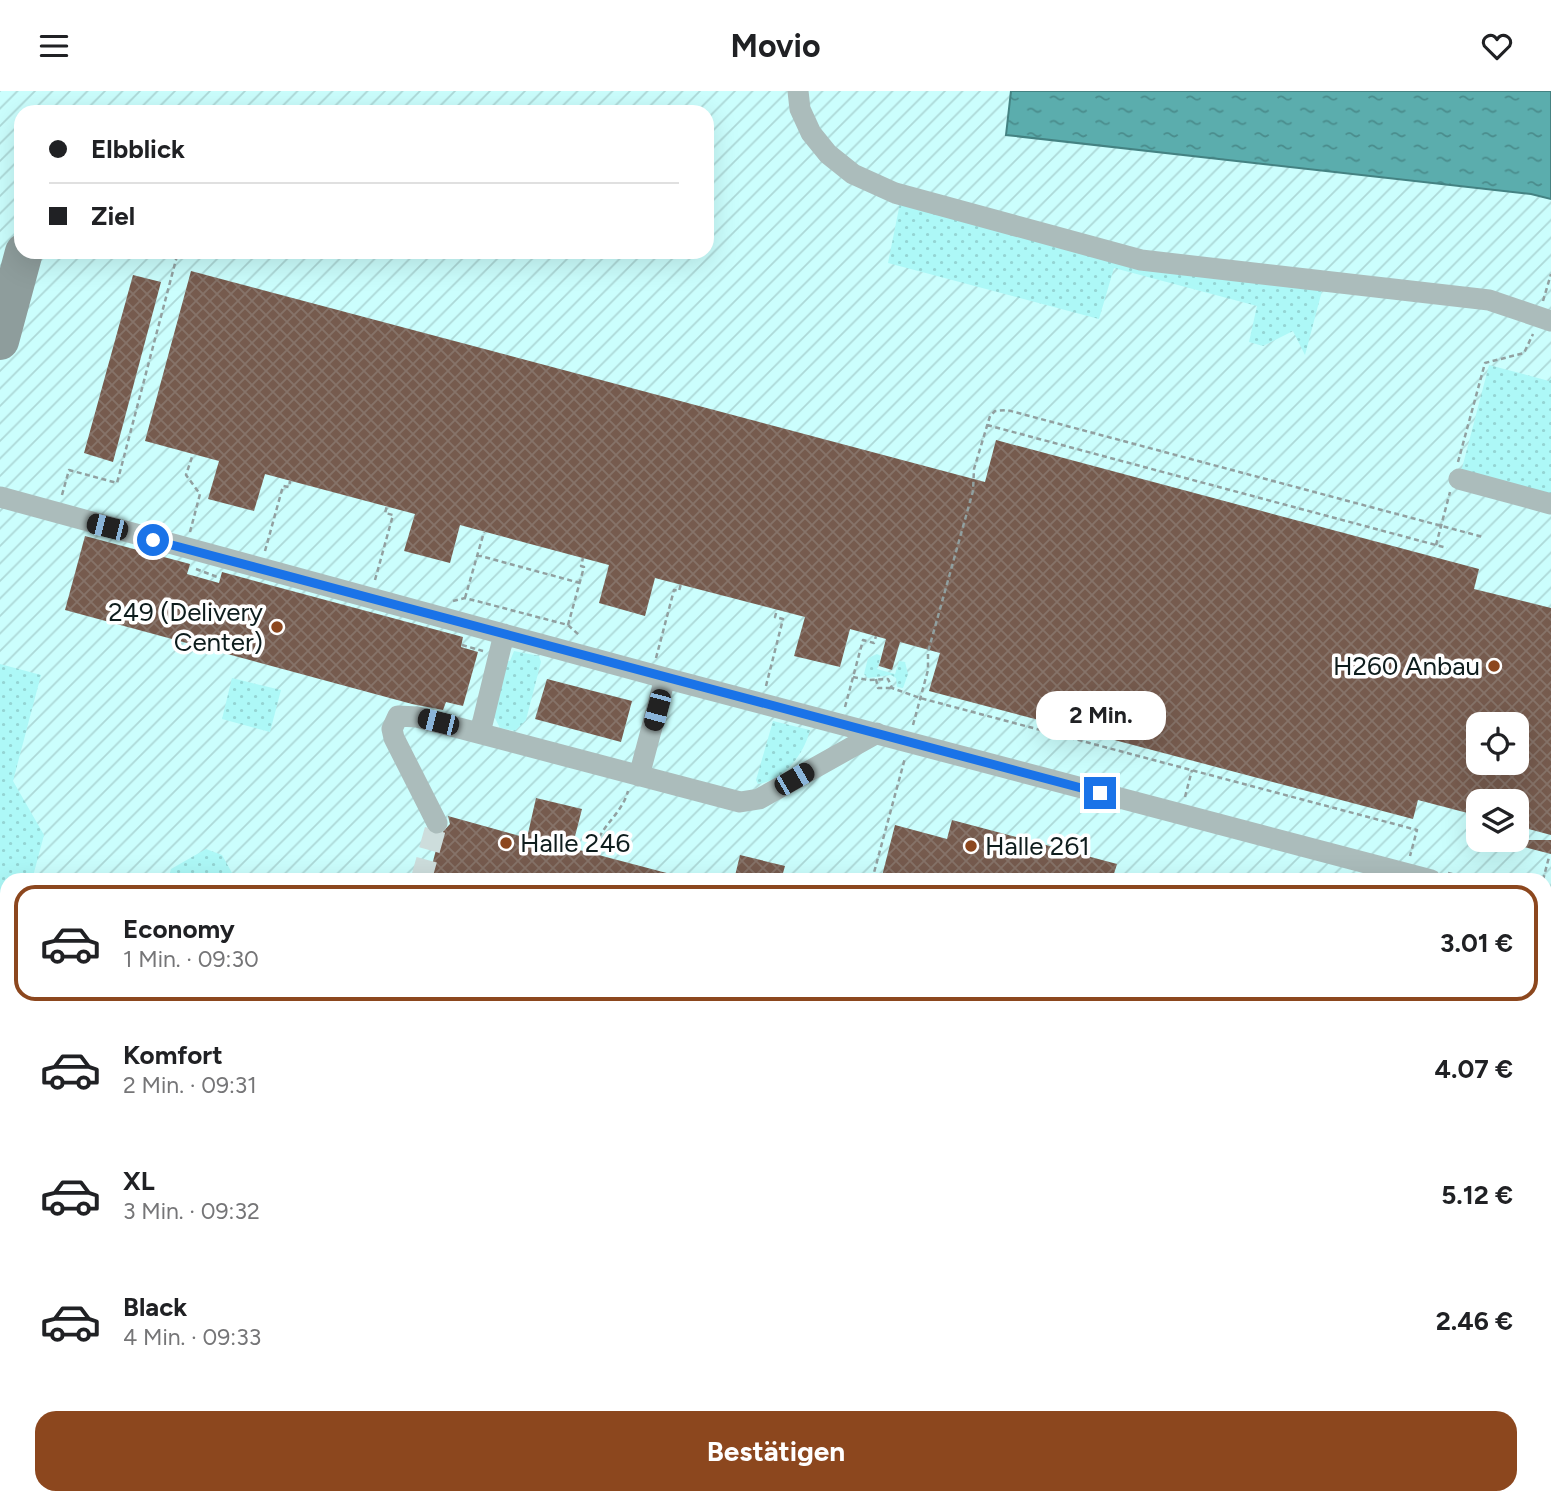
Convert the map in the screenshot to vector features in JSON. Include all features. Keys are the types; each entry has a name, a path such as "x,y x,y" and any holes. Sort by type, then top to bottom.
{"street":[{"path":"798,91 800,109 811,133 828,154 853,174 895,193 1141,260 1489,300 1544,319"},
{"path":"1456,477 1551,504"},
{"path":"0,497 504,635 660,670 909,742 1424,873"},
{"path":"480,733 504,635"},
{"path":"639,776 660,670"},
{"path":"437,823 394,738 394,721 405,715 740,802 759,799 877,733"}],"path":[{"path":"60,501 69,470 117,483 176,259"},
{"path":"1436,545 1485,363 1524,353 1531,344 1544,319 1551,274"},
{"path":"874,873 928,670 928,652 973,491 974,469 987,425 995,411 1007,410 1483,537"},
{"path":"987,425 1447,548"},
{"path":"189,536 200,494 186,475 193,454"},
{"path":"264,557 283,486 289,487 290,481"},
{"path":"374,586 393,515 385,513 387,506"},
{"path":"465,598 484,532"},
{"path":"477,555 580,583"},
{"path":"568,625 580,583 583,558"},
{"path":"660,670 674,590 679,591 681,584"},
{"path":"453,601 465,598 568,625 582,638"},
{"path":"765,690 783,619 775,617 777,610"},
{"path":"845,710 863,640 874,643 876,636"},
{"path":"462,645 486,652"},
{"path":"853,677 888,679 892,688"},
{"path":"876,680 878,688 892,688 920,698 1417,829 1408,863"},
{"path":"1544,873 1549,857"}],"shaded area":[{"path":"0,91 1011,91 1007,135 1531,194 1551,199 1551,873 0,873"},
{"path":"900,203 1323,287 1305,355 1293,331 1263,346 1249,342 1257,306 1114,268 1099,319 888,263"},
{"path":"1489,365 1549,381 1551,377 1551,495 1461,472"},
{"path":"514,651 539,656 541,662 526,720 515,731 500,728 493,714 507,661 510,661"},
{"path":"877,654 881,656 877,669 895,674 899,661 905,662 908,674 903,688 897,687 896,678 891,675 868,678 864,674 868,658"},
{"path":"0,664 41,675 13,781 44,835 34,873 0,873"},
{"path":"232,678 281,690 270,732 222,719"},
{"path":"773,721 810,730 792,765 776,778 758,784 756,780"},
{"path":"206,849 222,855 232,873 170,873 171,869"}],"water":[{"path":"1011,91 1551,91 1551,199 1531,194 1006,135"}],"building":[{"path":"191,271 985,482 996,440 1479,569 1474,589 1551,608 1551,835 1529,829 1529,789 1466,789 1466,813 1418,800 1413,819 929,691 940,653 900,642 892,670 879,666 886,639 850,629 840,667 794,656 805,617 655,578 645,616 599,603 609,565 460,525 450,563 404,551 415,514 265,474 254,511 208,499 219,461 145,441"},
{"path":"133,275 161,282 113,462 84,453"},
{"name":"249 (Delivery Center)","path":"85,536 190,564 187,574 219,583 222,572 463,637 461,647 478,652 463,706 446,702 443,710 412,704 65,610"},
{"path":"547,679 632,701 621,742 535,719"},
{"name":"Halle 246","path":"536,798 582,809 572,848 667,873 430,873 440,835 450,824 448,816 527,838"},
{"name":"Halle 261","path":"952,820 1117,864 1114,873 883,873 895,825 947,839"},
{"path":"1529,840 1551,840 1551,854 1529,848"},
{"path":"740,855 785,866 783,873 736,873"}],"taxiway":[{"path":"0,341 22,259"}],"tunnel":[{"path":"423,873 437,823"}],"place":[{"name":"249 (Delivery Center)","path":"277,627"},
{"name":"H260 Anbau","path":"1494,666"},
{"name":"Halle 246","path":"506,843"},
{"name":"Halle 261","path":"971,846"}],"route":[{"path":"153,540 1100,793"}]}
